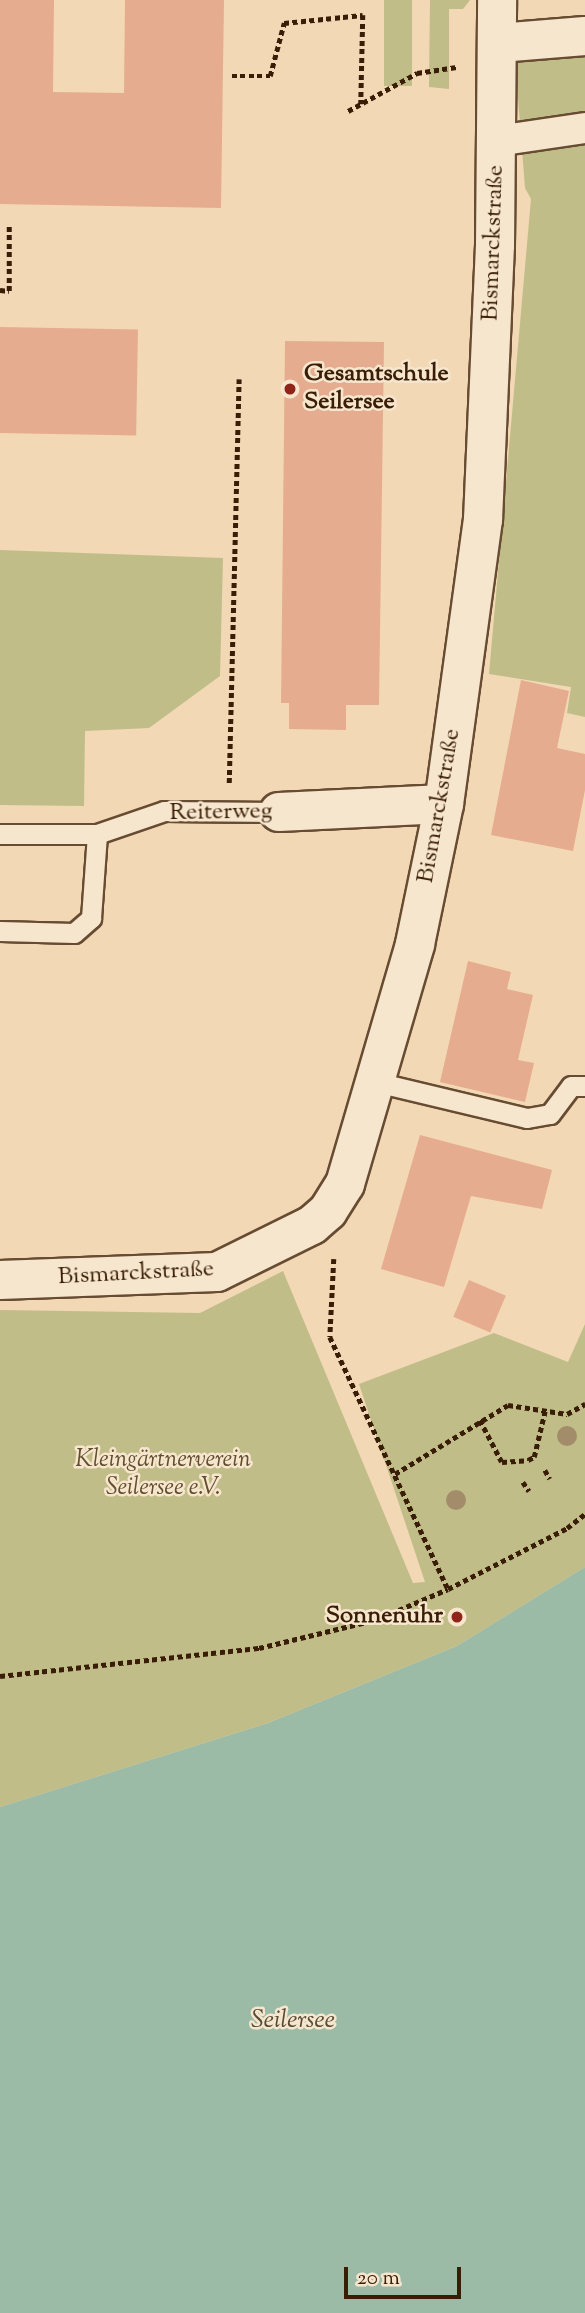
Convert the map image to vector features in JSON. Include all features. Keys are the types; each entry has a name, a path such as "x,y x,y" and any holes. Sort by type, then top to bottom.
{"street":[{"name":"Bismarckstraße","path":"0,1280 218,1272 312,1225 328,1211 345,1184 415,944 444,804 483,520 497,141 497,0"},
{"path":"499,51 585,36"},
{"path":"497,141 585,128"},
{"name":"Reiterweg","path":"279,812 444,804"}],"lane":[{"name":"Reiterweg","path":"0,834 97,834 164,811 279,812"},
{"path":"0,931 74,933 91,918 97,834"},
{"path":"376,1082 527,1118 550,1114 571,1086 585,1086"}],"path":[{"path":"232,76 270,76 284,23 363,15 361,104"},
{"path":"348,111 417,73 499,51"},
{"path":"0,290 9,290 9,226"},
{"path":"228,812 239,379"},
{"path":"312,1225 334,1258 330,1337 448,1589"},
{"path":"395,1474 508,1405 567,1414 585,1404"},
{"path":"480,1420 502,1462 527,1460 534,1457 545,1411"},
{"path":"545,1470 550,1479"},
{"path":"523,1482 529,1491"},
{"path":"0,1676 259,1648 375,1620 448,1589 568,1528 585,1514"}],"green space":[{"path":"384,0 412,0 412,86 384,86"},
{"path":"430,0 470,0 463,9 449,9 449,89 429,87"},
{"path":"585,53 585,717 567,713 571,687 489,674 531,199 525,188 515,59"},
{"path":"0,550 223,558 220,676 149,728 85,731 84,806 0,805"},
{"name":"Kleingärtnerverein Seilersee e.V.","path":"283,1271 413,1583 425,1582 359,1384 494,1333 568,1362 585,1324 585,1567 457,1646 268,1723 0,1807 0,1310 200,1313"}],"water":[{"name":"Seilersee","path":"585,1567 585,2313 0,2313 0,1807 268,1723 457,1646"}],"building":[{"path":"0,0 54,0 53,92 124,93 125,0 224,0 221,208 0,204"},
{"path":"0,327 138,329 136,435 0,433"},
{"path":"285,341 384,342 379,705 346,705 346,730 289,729 289,703 281,703"},
{"path":"521,680 569,691 557,748 585,754 585,790 573,851 491,835"},
{"path":"468,961 511,972 507,989 533,995 518,1060 534,1063 525,1102 440,1082"},
{"path":"420,1135 552,1170 542,1209 471,1196 444,1287 381,1269"},
{"path":"469,1280 506,1296 490,1332 453,1317"}],"place":[{"name":"Gesamtschule Seilersee","path":"290,389"},
{"name":"Sonnenuhr","path":"457,1617"}]}
